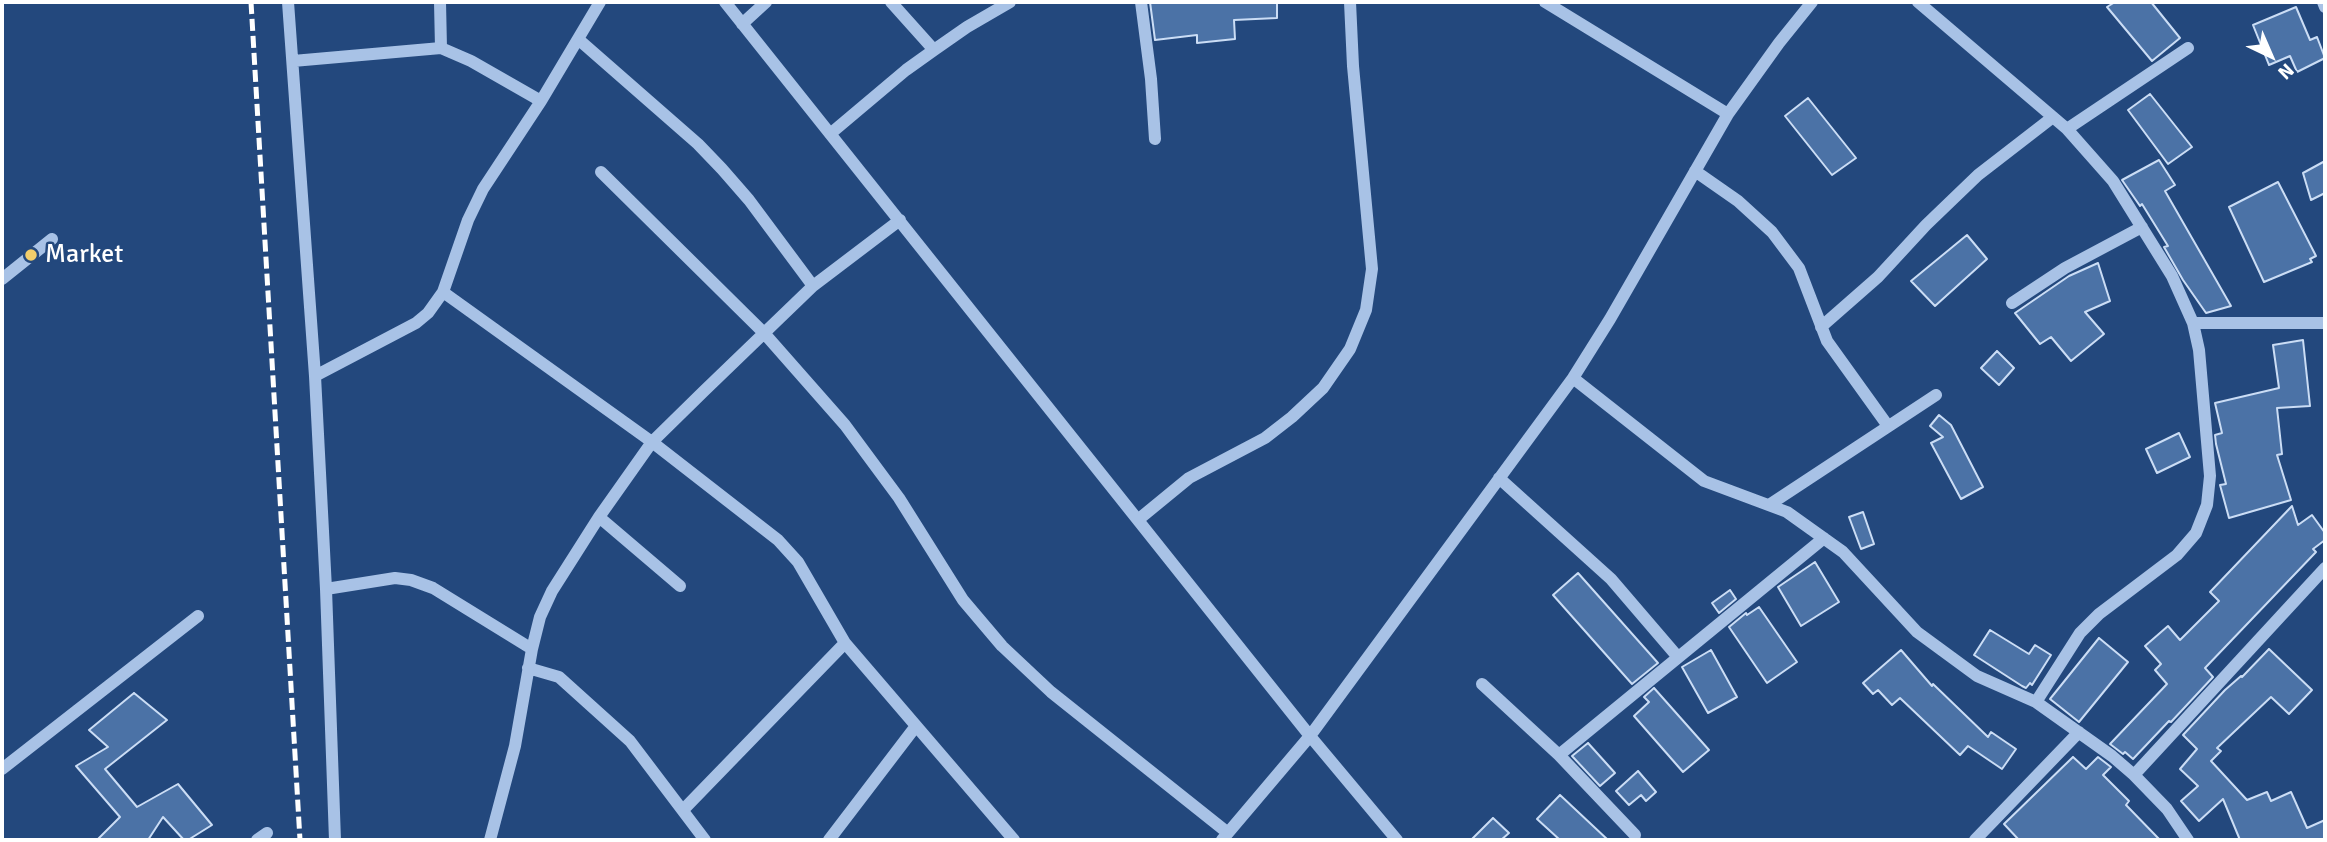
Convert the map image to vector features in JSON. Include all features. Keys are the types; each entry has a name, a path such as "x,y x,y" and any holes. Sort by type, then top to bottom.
{"street":[{"path":"288,2 315,376 335,840"},
{"path":"440,2 441,48"},
{"path":"315,376 416,323 428,313 443,292 468,220 483,189 541,101 600,2"},
{"path":"725,2 1397,840"},
{"path":"742,24 766,2"},
{"path":"891,2 934,50"},
{"path":"830,134 906,70 967,27 1010,2"},
{"path":"1141,2 1151,79 1155,139"},
{"path":"1139,519 1189,478 1265,438 1292,417 1323,388 1350,349 1366,310 1372,269 1353,66 1350,2"},
{"path":"1545,2 1728,114"},
{"path":"600,172 764,333 845,425 899,498 963,600 1002,646 1051,692 1225,837 1311,736 1573,378 1728,114 1812,2"},
{"path":"1918,2 2067,129 2113,181 2172,276 2193,323 2199,350 2210,476 2207,505 2196,533 2177,555 2099,614 2080,633 2036,702"},
{"path":"2323,2 2325,7"},
{"path":"578,39 698,144 722,169 749,200 813,286"},
{"path":"293,61 441,48 471,61 541,101"},
{"path":"2067,129 2188,48"},
{"path":"1821,327 1878,277 1926,225 1978,175 2053,117"},
{"path":"1695,171 1738,201 1772,232 1798,268 1827,341 1888,426"},
{"path":"490,840 515,746 531,649 540,617 552,591 599,517 652,442 813,286 900,220"},
{"path":"2012,303 2065,268 2142,228"},
{"path":"2,279 52,239"},
{"path":"443,292 652,442 778,540 798,562 845,643 1014,840"},
{"path":"2193,323 2325,323"},
{"path":"1573,378 1704,481 1796,517 1843,552 1917,632 1977,676 2036,702 2134,775 2166,809 2188,840"},
{"path":"1769,505 1936,396"},
{"path":"1499,478 1611,579 1677,656"},
{"path":"599,517 680,586"},
{"path":"1559,755 1824,538"},
{"path":"2134,775 2325,568"},
{"path":"326,589 395,578 411,580 433,588 531,649"},
{"path":"2,769 198,615"},
{"path":"683,810 845,643"},
{"path":"528,668 559,677 630,741 705,840"},
{"path":"1482,684 1559,755 1635,835"},
{"path":"829,840 916,726"},
{"path":"1975,840 2079,732"}],"building":[{"path":"1150,2 1277,2 1277,18 1234,20 1235,39 1197,43 1197,35 1155,40"},
{"path":"2115,2 2151,2 2180,38 2152,61 2107,7"},
{"path":"2296,7 2310,40 2317,37 2325,58 2297,72 2290,56 2269,65 2253,25"},
{"path":"2150,94 2192,147 2168,164 2128,110"},
{"path":"1808,98 1856,158 1832,175 1785,116"},
{"path":"2159,160 2175,185 2165,191 2231,306 2206,313 2183,280 2164,247 2168,246 2142,204 2140,206 2122,180"},
{"path":"2325,161 2325,193 2311,200 2303,173"},
{"path":"2278,182 2316,256 2310,259 2312,262 2264,282 2229,207"},
{"path":"1967,235 1987,259 1935,306 1911,281"},
{"path":"2098,263 2110,301 2085,312 2104,334 2071,361 2051,337 2040,344 2015,313 2069,276"},
{"path":"2303,340 2310,406 2277,408 2282,454 2277,455 2291,500 2229,518 2220,485 2226,484 2216,444 2215,435 2222,433 2215,403 2279,388 2273,345"},
{"path":"1997,351 2014,368 1999,385 1981,368"},
{"path":"1939,415 1951,425 1983,487 1961,499 1931,443 1943,437 1930,426"},
{"path":"2179,433 2190,457 2157,473 2146,449"},
{"path":"2292,506 2298,525 2312,515 2325,533 2325,540 2313,549 2316,552 2205,668 2213,677 2171,722 2169,721 2133,759 2125,752 2123,754 2110,744 2167,684 2155,670 2161,664 2145,646 2168,626 2180,640 2219,601 2210,592"},
{"path":"1863,512 1874,544 1861,549 1849,517"},
{"path":"1815,562 1839,602 1801,626 1778,587"},
{"path":"1578,573 1658,663 1632,684 1553,595"},
{"path":"1730,590 1736,599 1719,613 1712,603"},
{"path":"1759,607 1797,662 1767,683 1729,627 1746,613 1747,615"},
{"path":"1990,630 2029,654 2035,645 2051,655 2032,685 2030,683 2026,688 2022,686 1974,655"},
{"path":"2099,638 2128,662 2079,722 2050,699"},
{"path":"2269,649 2312,690 2289,714 2271,697 2217,748 2221,751 2211,761 2247,800 2267,792 2271,801 2291,792 2307,828 2325,820 2325,840 2240,840 2223,799 2199,821 2181,801 2198,786 2180,769 2197,749 2183,735 2225,690"},
{"path":"1711,650 1737,697 1708,713 1682,667"},
{"path":"1901,650 1932,686 1933,684 1988,737 1991,732 2016,749 2002,769 1968,746 1960,755 1900,698 1892,705 1878,690 1873,694 1863,683"},
{"path":"1654,688 1709,750 1683,772 1634,716 1649,702 1644,697"},
{"path":"134,693 167,720 105,769 137,807 178,784 212,825 188,840 184,840 163,817 148,840 97,840 120,817 76,766 108,747 89,730"},
{"path":"1588,743 1615,773 1600,786 1572,756"},
{"path":"2073,757 2086,769 2098,757 2111,767 2103,775 2129,801 2126,805 2160,840 2019,840 2004,824"},
{"path":"1638,771 1656,792 1646,801 1641,795 1629,805 1616,791"},
{"path":"1560,795 1608,840 1560,840 1537,819"},
{"path":"1493,818 1509,833 1501,840 1471,840"}],"railway":[{"path":"251,2 300,840"}],"place":[{"name":"Market","path":"31,255"}]}
